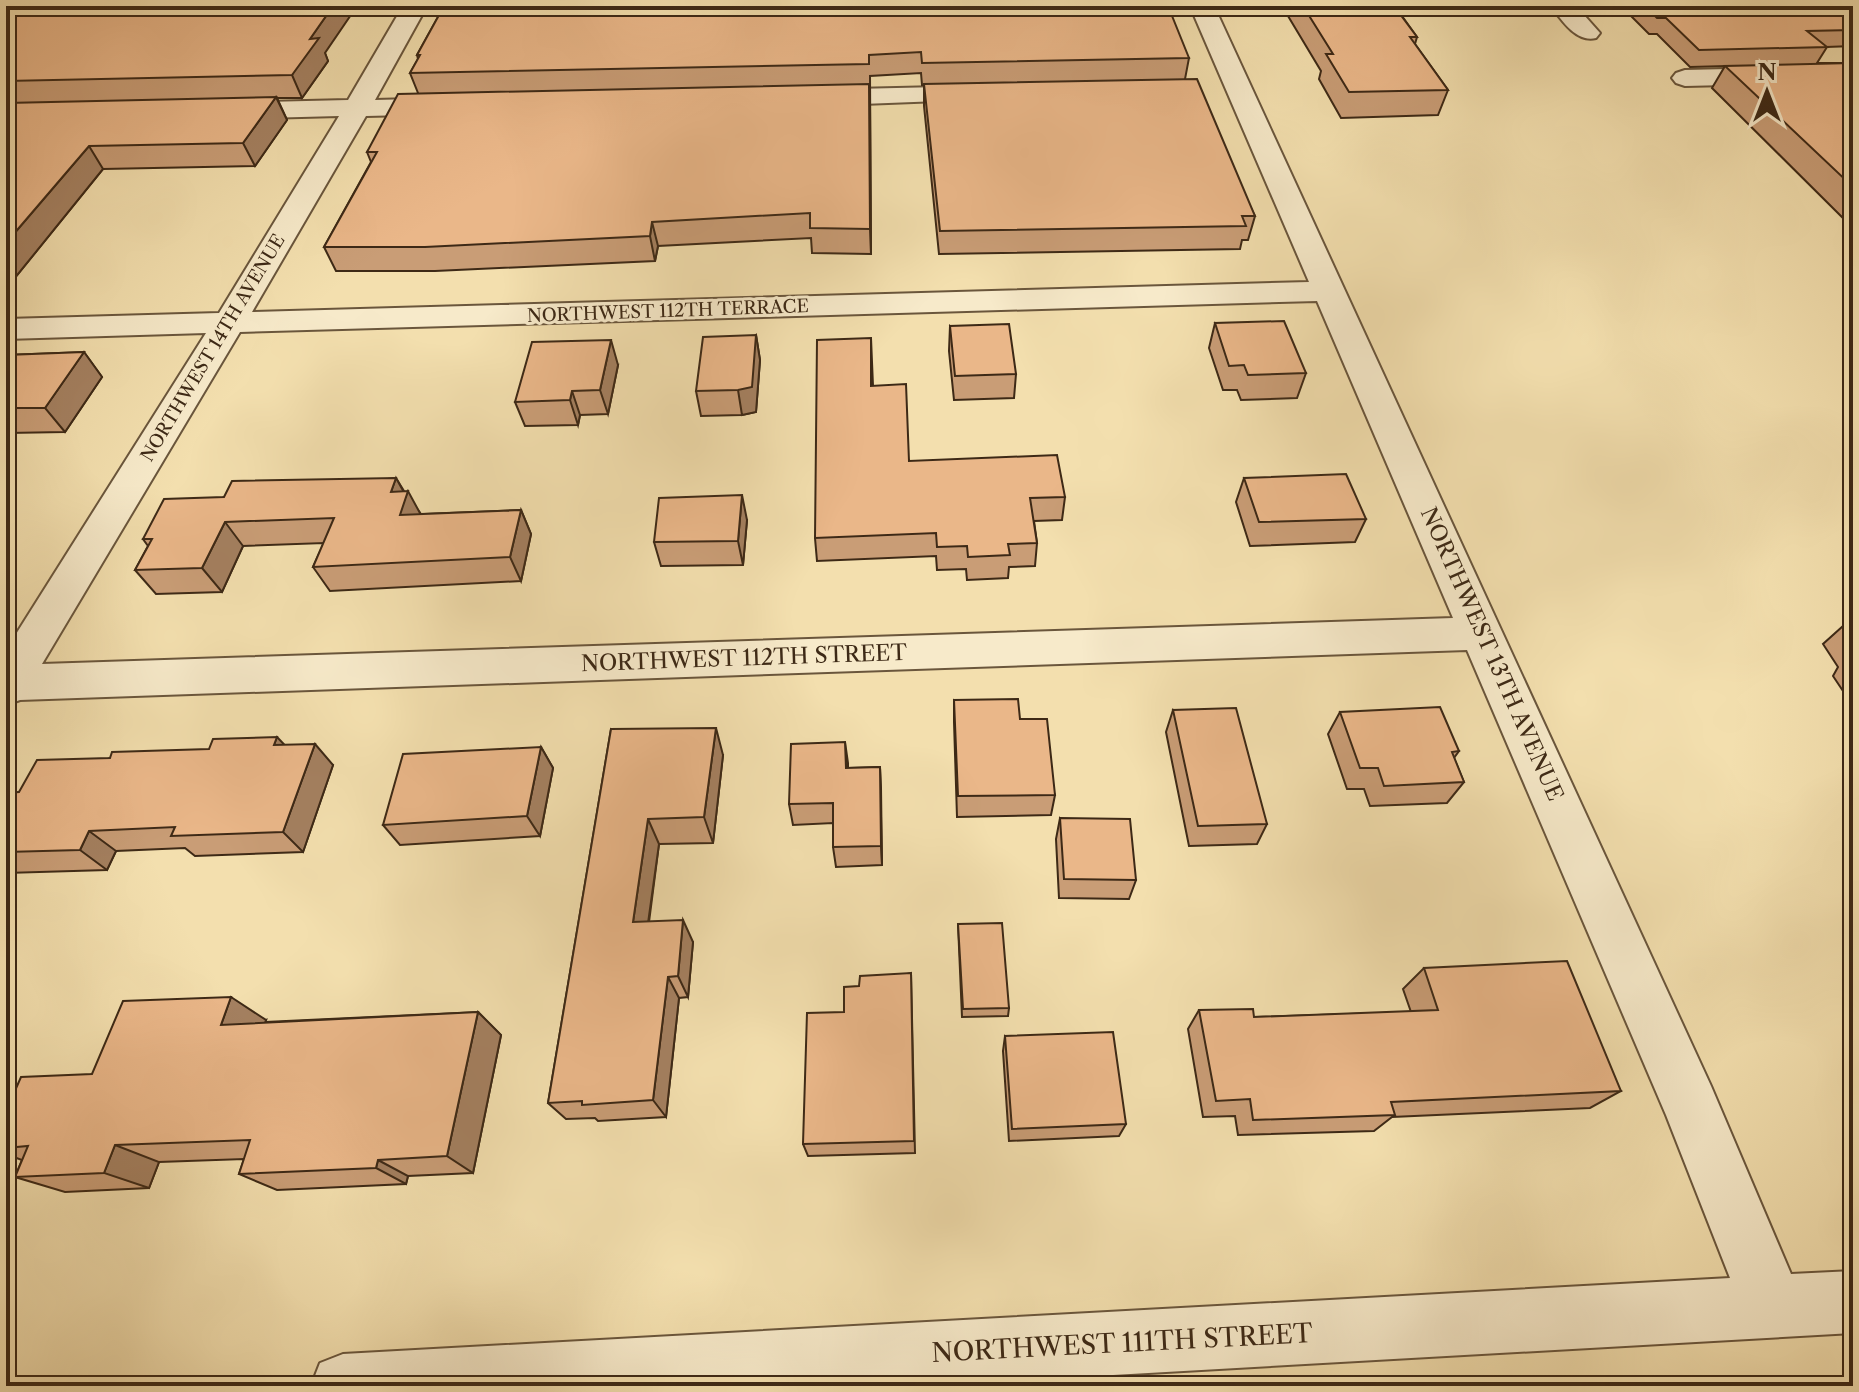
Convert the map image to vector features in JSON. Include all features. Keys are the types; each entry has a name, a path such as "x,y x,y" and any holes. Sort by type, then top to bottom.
{"street":[{"name":"NORTHWEST 14TH AVENUE","path":"7,685 229,323 358,108 415,6"},
{"name":"NORTHWEST 13TH AVENUE","path":"1202,6 1225,89 1331,291 1691,1106 1773,1306"},
{"path":"1563,6 1588,33"},
{"path":"1685,78 1853,74"},
{"path":"783,99 1004,94"},
{"path":"205,111 468,105"},
{"name":"NORTHWEST 112TH TERRACE","path":"6,329 1331,291"},
{"name":"NORTHWEST 112TH STREET","path":"7,685 1482,633"},
{"name":"NORTHWEST 111TH STREET","path":"343,1386 1853,1302"}],"building":[{"path":"6,6 333,6 310,39 319,38 292,75 6,81"},
{"path":"444,6 1168,6 1189,58 922,63 921,52 869,55 869,64 410,73"},
{"path":"1303,6 1394,6 1417,37 1410,37 1448,90 1349,92 1326,54 1333,54"},
{"path":"1645,6 1853,6 1853,30 1807,31 1827,47 1699,50 1666,18 1657,18"},
{"path":"1853,63 1853,187 1725,66"},
{"path":"1197,79 1255,216 1242,216 1246,226 940,231 924,84"},
{"path":"869,84 870,229 810,228 810,213 652,222 650,236 425,247 324,247 377,152 367,152 398,94"},
{"path":"276,97 243,143 89,146 6,243 6,103"},
{"path":"1284,321 1306,373 1248,375 1244,365 1229,366 1215,323"},
{"path":"1009,324 1016,374 955,376 950,326"},
{"path":"756,335 752,387 696,391 703,337"},
{"path":"871,338 871,386 906,384 909,461 1057,455 1065,497 1030,498 1037,543 1008,544 1010,555 968,557 967,546 937,547 936,533 815,538 817,340"},
{"path":"611,340 600,390 572,391 570,400 515,402 532,342"},
{"path":"84,352 45,408 6,408 6,355"},
{"path":"1346,474 1366,519 1259,522 1244,478"},
{"path":"396,478 391,492 408,491 400,515 521,510 510,557 313,567 334,518 225,522 202,568 135,570 152,539 143,539 164,499 224,497 232,481"},
{"path":"742,495 738,541 654,542 659,498"},
{"path":"1018,699 1020,719 1047,719 1055,795 958,796 954,700"},
{"path":"1440,707 1459,751 1452,752 1464,782 1384,786 1378,768 1360,768 1340,712"},
{"path":"1236,708 1267,824 1198,826 1173,710"},
{"path":"716,728 704,817 648,819 633,922 683,920 678,976 668,977 653,1100 582,1105 582,1101 548,1103 611,729"},
{"path":"277,737 274,745 315,744 283,832 171,836 175,827 89,831 80,850 6,852 6,793 19,792 37,760 110,758 112,752 209,749 213,739"},
{"path":"845,742 846,768 880,767 881,846 833,847 833,803 789,804 791,744"},
{"path":"541,747 527,816 383,825 403,754"},
{"path":"1060,818 1130,819 1136,880 1064,879"},
{"path":"1002,923 1009,1008 963,1009 958,924"},
{"path":"1567,961 1621,1091 1391,1102 1395,1115 1253,1120 1250,1099 1216,1101 1199,1010 1253,1009 1254,1017 1438,1010 1424,968"},
{"path":"911,973 914,1141 803,1144 807,1013 844,1012 844,987 859,986 860,976"},
{"path":"231,997 221,1025 478,1012 447,1156 378,1160 376,1168 239,1174 250,1140 115,1145 104,1173 15,1177 28,1146 6,1148 6,1111 21,1077 92,1074 123,1001"},
{"path":"1113,1032 1126,1124 1012,1129 1005,1036"}]}
